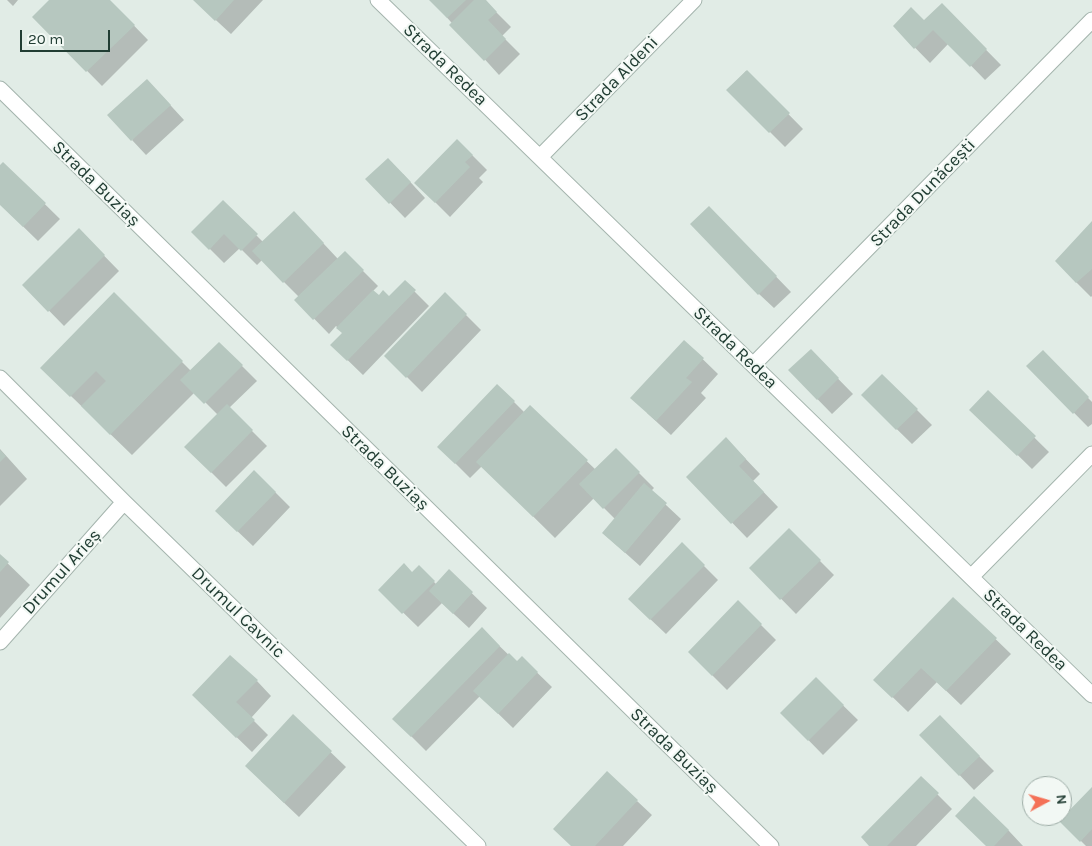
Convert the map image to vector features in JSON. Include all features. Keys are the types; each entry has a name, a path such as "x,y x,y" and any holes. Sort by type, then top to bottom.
{"street":[{"name":"Strada Redea","path":"378,0 1092,695"},
{"name":"Strada Aldeni","path":"540,158 694,0"},
{"name":"Strada Dunăcești","path":"753,365 1092,20"},
{"name":"Strada Buziaș","path":"0,89 771,846"},
{"name":"Drumul Cavnic","path":"0,378 124,502 478,846"},
{"path":"971,577 1092,454"},
{"name":"Drumul Arieș","path":"0,642 124,502"}],"building":[{"path":"49,0 110,0 135,25 86,72 32,17"},
{"path":"193,0 234,0 215,21"},
{"path":"429,0 466,0 447,18"},
{"path":"474,0 486,0 497,12 488,20 506,39 484,61 449,25"},
{"path":"942,3 987,49 970,67 933,30 914,49 893,26 911,7 924,20"},
{"path":"747,70 790,113 769,133 726,90"},
{"path":"147,79 171,105 131,141 107,115"},
{"path":"457,139 473,155 465,162 470,167 435,203 414,183"},
{"path":"388,158 411,182 389,204 365,179"},
{"path":"3,162 46,203 23,227 0,205 0,165"},
{"path":"223,200 258,234 241,251 224,234 209,250 191,232"},
{"path":"709,206 777,276 758,295 690,224"},
{"path":"294,211 324,243 283,283 252,251"},
{"path":"1092,221 1092,269 1076,283 1055,261"},
{"path":"79,228 105,255 48,312 22,285"},
{"path":"345,251 364,270 313,320 294,300"},
{"path":"405,280 416,290 347,361 330,345 342,333 336,328 373,290 379,295 383,290 389,296"},
{"path":"114,292 183,361 110,435 81,406 106,381 96,371 70,397 40,368"},
{"path":"445,292 467,314 406,378 384,356"},
{"path":"684,340 704,358 686,378 692,382 656,421 630,398"},
{"path":"219,342 243,365 204,404 180,380"},
{"path":"811,349 839,378 817,400 788,370"},
{"path":"1043,350 1089,397 1073,414 1026,366"},
{"path":"882,374 918,409 896,430 861,395"},
{"path":"497,384 515,401 455,464 437,447"},
{"path":"988,390 1036,436 1017,456 969,410"},
{"path":"227,404 253,430 211,473 184,447"},
{"path":"530,405 588,460 533,517 476,462"},
{"path":"726,437 746,459 739,466 764,492 731,524 686,477"},
{"path":"616,448 640,472 603,509 579,484"},
{"path":"0,450 6,456 0,462"},
{"path":"254,470 276,492 237,532 215,511"},
{"path":"644,483 667,503 625,553 602,533"},
{"path":"789,528 821,560 780,600 749,568"},
{"path":"682,542 705,565 650,620 628,599"},
{"path":"0,554 9,562 0,572"},
{"path":"404,563 412,572 419,565 435,581 402,614 378,590"},
{"path":"449,569 473,592 453,614 429,591"},
{"path":"953,597 997,638 946,691 921,668 892,698 873,680"},
{"path":"738,600 762,624 712,676 688,652"},
{"path":"482,627 500,646 411,737 392,719"},
{"path":"509,653 517,661 522,656 538,672 498,714 473,691"},
{"path":"230,655 258,680 236,702 255,720 236,738 192,695"},
{"path":"816,677 844,705 808,741 780,713"},
{"path":"293,714 332,751 284,803 245,766"},
{"path":"940,715 980,756 959,776 919,735"},
{"path":"607,771 638,800 595,846 571,846 553,829"},
{"path":"921,776 939,793 887,846 869,846 861,837"},
{"path":"1092,787 1092,829 1080,842 1064,826 1072,826 1072,808"},
{"path":"974,796 1009,830 994,846 986,846 955,816"}]}
